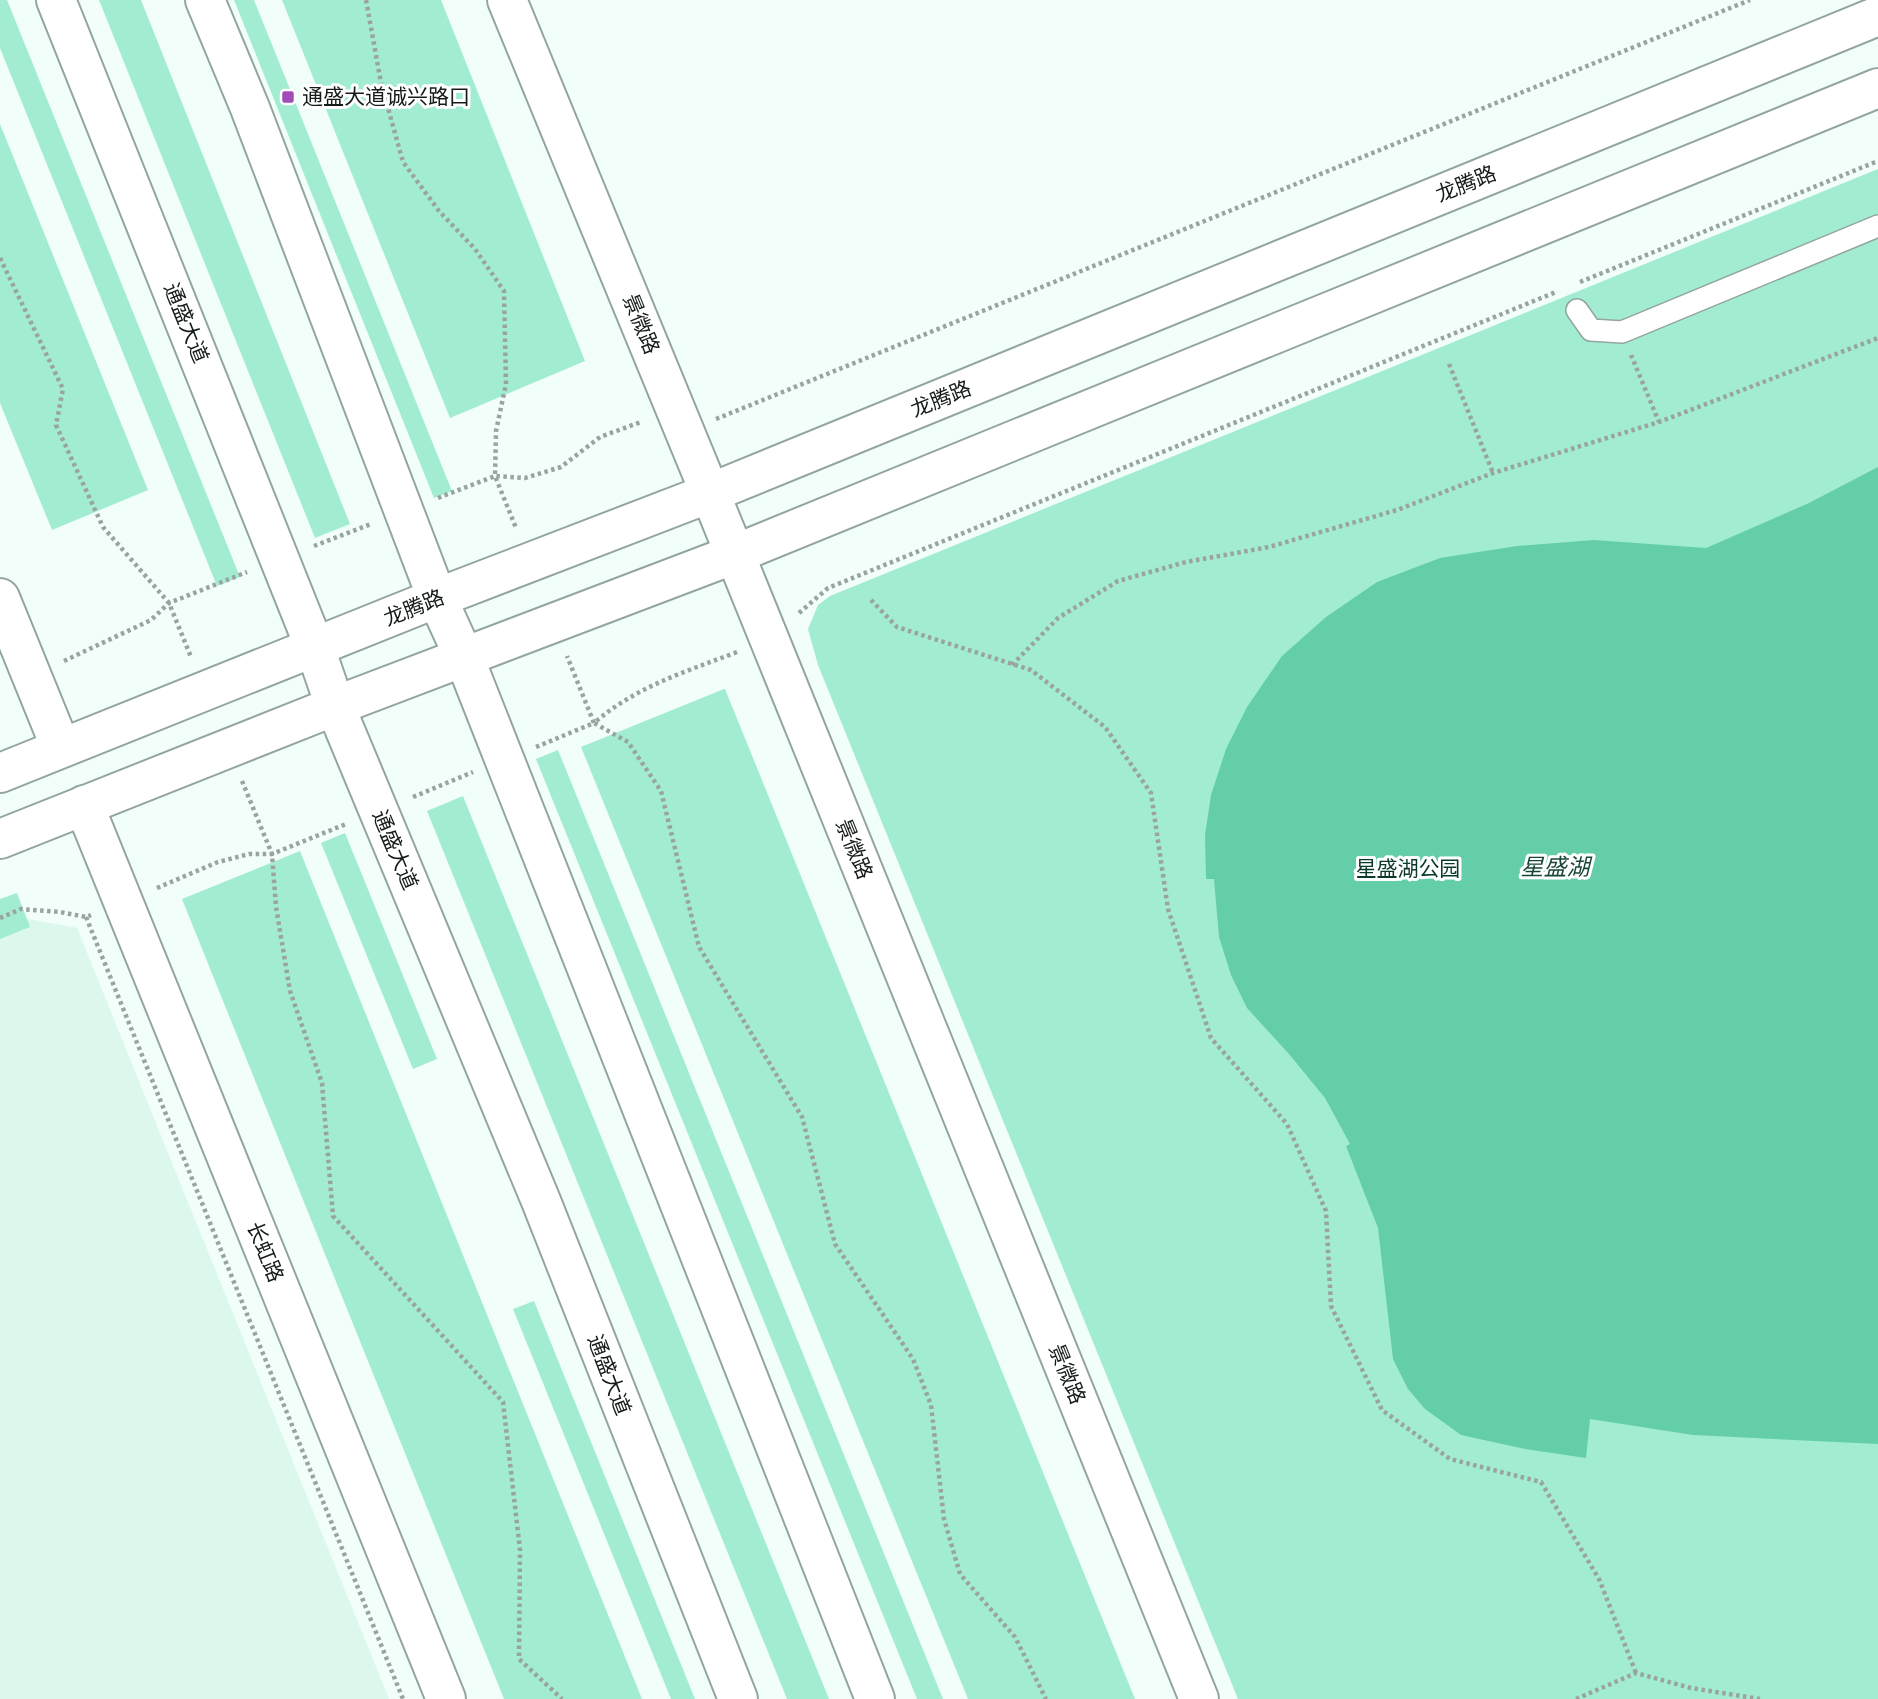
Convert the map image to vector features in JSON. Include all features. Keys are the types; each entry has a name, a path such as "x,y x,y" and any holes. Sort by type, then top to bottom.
{"main road":[{"name":"通盛大道","path":"56,0 315,648 335,706 541,1201 738,1699"},
{"path":"205,0 255,121 437,598 464,657 875,1699"},
{"name":"景微路","path":"507,0 735,554 1199,1699"},
{"name":"龙腾路","path":"0,773 437,598 710,493 1878,16"},
{"path":"0,839 335,706 735,554 1878,88"},
{"path":"0,598 61,748"},
{"name":"长虹路","path":"84,805 446,1699"}],"lane":[{"path":"1577,310 1591,330 1622,332 1878,226"}],"path":[{"path":"366,0 381,83 403,162 439,211 475,249 504,291 506,384 496,431 495,476 525,478 561,467 600,437 646,420"},
{"path":"711,421 1750,0"},
{"path":"1580,283 1878,161"},
{"path":"0,258 62,389 57,425 103,527 169,603 151,620 63,661"},
{"path":"795,615 828,588 1567,288"},
{"path":"1622,332 1659,422"},
{"path":"1012,664 1058,618 1118,582 1186,562 1269,547 1397,510 1493,473 1659,422 1878,338"},
{"path":"1449,364 1493,473"},
{"path":"871,600 897,627 1031,670 1105,727 1151,793 1168,909 1211,1038 1287,1124 1326,1211 1331,1306 1382,1410 1450,1459 1541,1482 1599,1579 1636,1673"},
{"path":"747,648 645,688 594,723 628,742 661,791 699,947 802,1116 835,1244 913,1359 931,1405 944,1519 960,1574 1015,1637 1046,1699"},
{"path":"146,892 218,862 249,854 272,854 276,907 290,991 322,1083 333,1216 503,1402 520,1550 519,1658 562,1699"},
{"path":"0,918 21,909 86,917 98,912"},
{"path":"86,917 402,1699"},
{"path":"1576,1699 1636,1673 1691,1688 1760,1699"}],"shaded area":[{"path":"23,918 77,928 389,1699 0,1699 0,927"}],"green space":[{"path":"0,0 7,0 240,577 217,586 0,48"},
{"path":"99,0 141,0 350,524 315,538"},
{"path":"234,0 254,0 452,491 434,498"},
{"path":"282,0 441,0 585,361 450,418"},
{"path":"0,124 148,490 52,530 0,403"},
{"name":"星盛湖公园","path":"1878,169 1878,1699 1238,1699 818,665 808,629 818,605 830,596"},
{"path":"725,689 1135,1699 968,1699 581,747"},
{"path":"558,750 943,1699 917,1699 536,759"},
{"path":"463,796 829,1699 787,1699 427,811"},
{"path":"345,833 437,1059 413,1069 321,843"},
{"path":"300,851 642,1699 504,1699 182,899"},
{"path":"17,893 30,927 0,939 0,899"},
{"path":"534,1301 695,1699 671,1699 513,1309"}],"water":[{"name":"星盛湖","path":"1878,467 1878,1444 1693,1435 1590,1419 1586,1458 1525,1449 1461,1435 1425,1409 1408,1389 1393,1359 1378,1228 1346,1146 1350,1144 1325,1098 1247,1008 1231,975 1219,937 1214,879 1206,879 1205,835 1211,795 1226,749 1247,707 1282,656 1326,617 1377,582 1440,558 1517,546 1594,540 1706,548 1809,503"}],"place":[{"name":"通盛大道诚兴路口","path":"288,97"}]}
